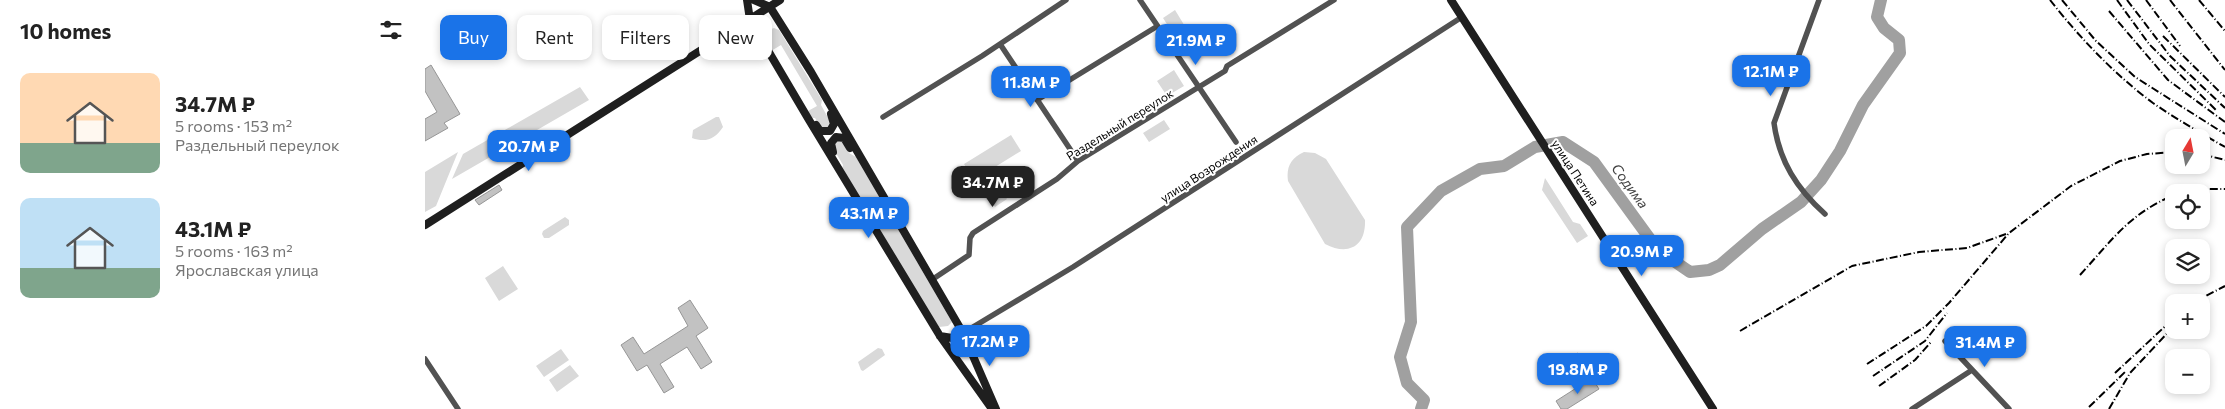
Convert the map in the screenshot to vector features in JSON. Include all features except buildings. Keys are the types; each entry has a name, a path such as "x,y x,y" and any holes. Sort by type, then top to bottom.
{"street":[{"path":"747,0 749,15"},
{"path":"754,0 770,7 781,23 933,279 963,333 994,409"},
{"path":"758,15 780,0"},
{"path":"883,117 1067,0"},
{"path":"1140,0 1197,88 1236,142"},
{"name":"Раздельный переулок","path":"933,279 969,255 970,238 973,233 1078,162 1225,71 1227,66 1334,0"},
{"name":"улица Петина","path":"1451,0 1713,409"},
{"path":"1819,0 1774,123 1776,141 1782,158 1802,191 1825,214"},
{"name":"улица Возрождения","path":"963,333 1073,267 1462,17"},
{"path":"1037,100 1156,27"},
{"path":"1000,44 1078,162"},
{"path":"425,225 699,52"},
{"path":"772,57 940,336 994,409"},
{"path":"809,120 813,121 820,131 826,132 832,129 834,122 825,106 828,101"},
{"path":"839,168 840,165 830,146 833,139 839,136 843,138 852,151 858,152"},
{"path":"940,336 952,338 963,333"},
{"path":"1945,341 2009,409"},
{"path":"425,359 458,409"},
{"path":"1912,409 1972,370"}],"shaded area":[{"path":"1175,10 1186,28 1174,35 1163,18"},
{"path":"772,29 779,30 822,100 821,105 831,123 828,128 821,127 808,111 817,106 781,45 772,50"},
{"path":"1174,70 1184,86 1167,96 1157,81"},
{"path":"580,87 589,100 452,179 463,154"},
{"path":"719,117 723,127 717,134 706,140 692,138 693,130"},
{"path":"1164,120 1170,129 1149,142 1143,133"},
{"path":"1011,135 1021,151 974,180 964,164"},
{"path":"836,140 842,141 849,153 856,157 952,322 948,326 939,327 842,170 843,165 833,148"},
{"path":"458,152 436,206 425,212 425,172"},
{"path":"1304,152 1315,153 1326,159 1365,220 1365,229 1362,237 1354,247 1341,249 1325,244 1288,181 1290,163"},
{"path":"991,175 1007,199 995,207 979,184"},
{"path":"1545,178 1573,222 1580,224 1588,236 1577,243 1542,190"},
{"path":"565,217 569,220 569,225 549,238 544,238 543,231"},
{"path":"503,266 518,289 499,301 485,278"},
{"path":"878,348 882,349 885,355 863,371 861,370 858,362"},
{"path":"561,349 569,360 544,377 536,366"},
{"path":"570,365 579,376 557,392 549,380"}],"waterway":[{"name":"Содима","path":"1421,409 1424,400 1407,383 1400,357 1411,322 1407,227 1441,191 1480,169 1504,166 1535,147 1563,142 1594,162 1658,250 1690,272 1709,270 1720,265 1762,229 1801,202 1821,180 1840,151 1863,105 1900,53 1899,40 1884,28 1877,17 1881,0"}],"railway":[{"path":"2050,0 2098,55 2139,92 2171,115 2225,147"},
{"path":"2062,0 2096,41 2135,77 2225,134"},
{"path":"2117,0 2149,44 2217,111"},
{"path":"2127,0 2170,56 2225,108"},
{"path":"2146,0 2180,46"},
{"path":"2170,0 2225,70"},
{"path":"2199,0 2225,31"},
{"path":"2109,11 2168,80 2225,122"},
{"path":"2163,36 2225,97"},
{"path":"1867,364 1926,326 1949,303 2009,233 2071,186 2120,161 2147,154 2165,153"},
{"path":"2210,156 2225,160"},
{"path":"2210,189 2225,189"},
{"path":"2080,275 2112,239 2133,219 2165,199"},
{"path":"1740,331 1852,266 1919,252 1967,248 2006,234"},
{"path":"2210,294 2225,286"},
{"path":"1873,376 1925,341 1947,313"},
{"path":"2115,373 2165,326"},
{"path":"2109,409 2130,373 2165,336"},
{"path":"1879,386 1915,360 1931,342"},
{"path":"2089,407 2125,372"}]}
